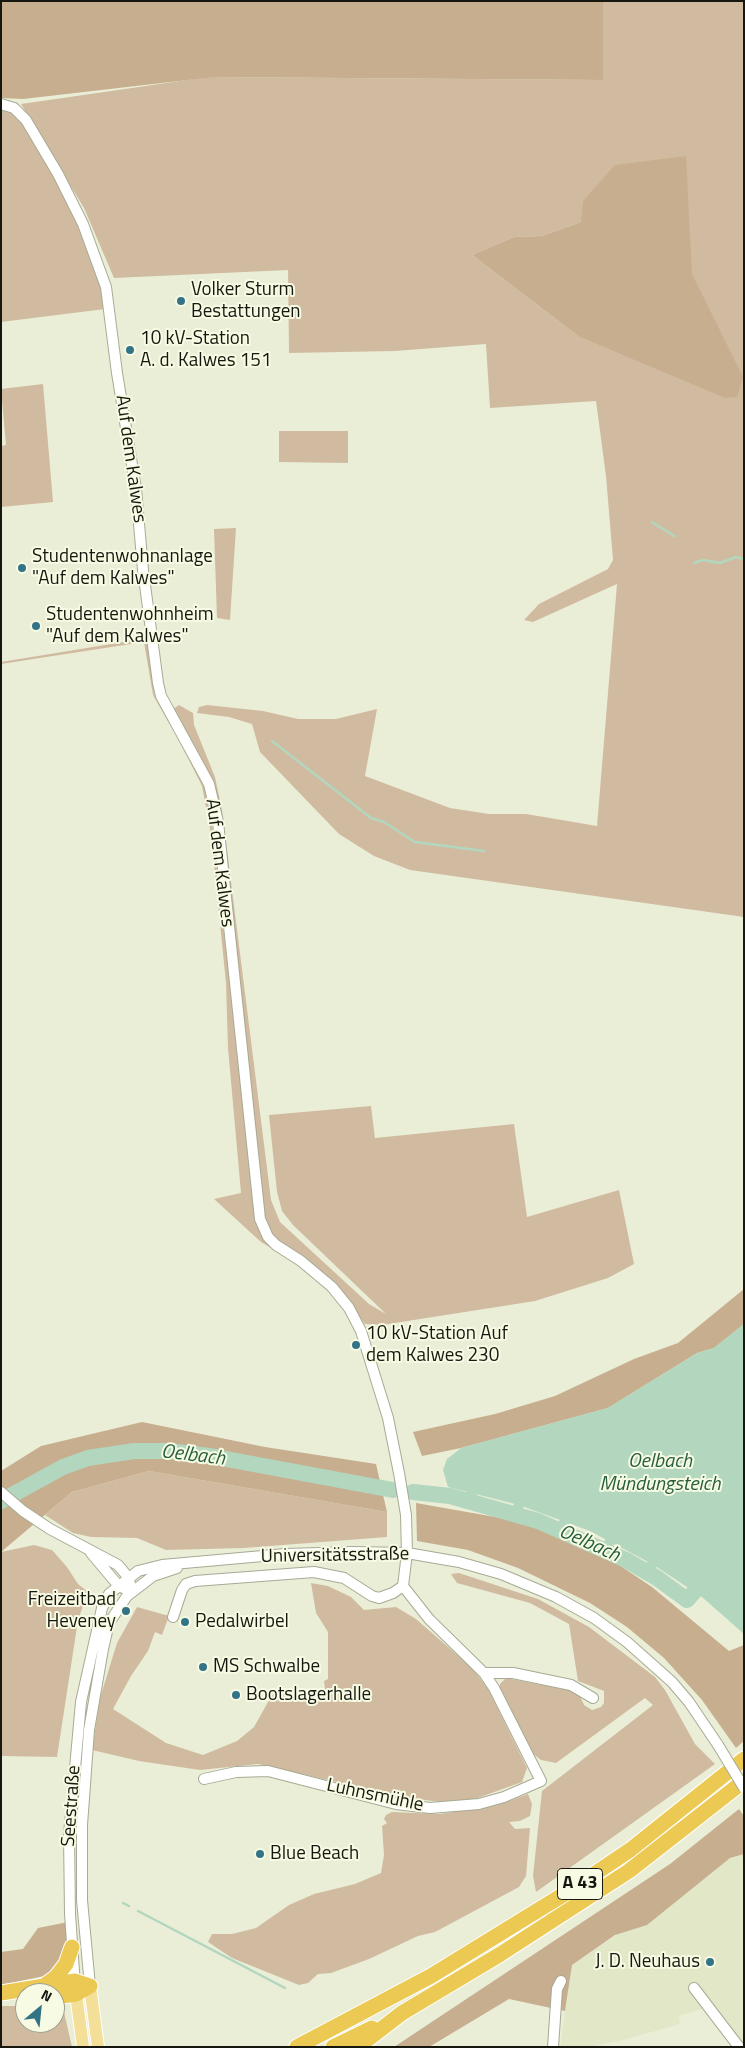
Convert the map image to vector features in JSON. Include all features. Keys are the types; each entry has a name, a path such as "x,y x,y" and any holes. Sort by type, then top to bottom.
{"highway":[{"name":"A 43","path":"297,2047 431,1976 566,1893 630,1850 744,1759"},
{"name":"A 43","path":"333,2047 402,2013 499,1955 628,1871 744,1781"},
{"path":"48,1983 56,1977 66,1964 72,1947"},
{"path":"65,1987 90,1986"},
{"path":"65,1992 75,1988"},
{"path":"1,1993 15,1990"},
{"path":"1,2002 15,2001"},
{"path":"358,2047 402,2013"}],"main road":[{"name":"Seestraße","path":"90,1986 98,2047"},
{"name":"Seestraße","path":"75,1988 83,2047"}],"street":[{"name":"Auf dem Kalwes","path":"1,104 14,108 26,120 58,174 83,224 106,287 117,373 136,489 143,570 158,684 161,696 209,784 218,822 260,1219 268,1237 320,1275 349,1308 361,1331 384,1404 406,1515 406,1553 403,1586"},
{"path":"1,1492 23,1511 50,1530 118,1565 128,1577 132,1592"},
{"path":"87,1549 118,1585 132,1592"},
{"name":"Universitätsstraße","path":"128,1577 138,1571 156,1566 285,1554 353,1552 406,1553 459,1562 501,1574 556,1597 594,1618 627,1642 672,1682 689,1702 744,1788"},
{"name":"Universitätsstraße","path":"132,1592 153,1576 194,1562"},
{"path":"173,1616 182,1590 186,1584 195,1581 314,1572 344,1578 372,1596 379,1598 385,1598 403,1586 428,1618 484,1673 513,1673 571,1685 593,1698"},
{"name":"Seestraße","path":"75,1988 69,1848 78,1728 99,1616 109,1594 128,1577"},
{"name":"Seestraße","path":"90,1986 81,1862 84,1781 89,1730 108,1629 116,1612 132,1592"},
{"name":"Luhnsmühle","path":"204,1779 236,1772 268,1771 396,1804 430,1808 479,1804 504,1797 541,1781 494,1688 484,1673"},
{"path":"553,2047 557,1989 561,1981"},
{"path":"694,1988 739,2047"}],"shaded area":[{"path":"1,1 593,1 216,77 603,80 603,1 744,1 744,917 410,870 374,856 339,834 260,752 252,724 229,717 197,713 199,707 207,705 263,711 298,719 336,719 377,709 365,776 450,808 489,814 526,814 597,826 617,584 533,622 524,620 539,604 608,569 613,560 606,476 596,401 490,408 486,344 395,351 289,353 288,270 114,278 84,208 21,104 201,78 1,86","holes":["581,222 578,336 472,255 514,237 542,236"]},
{"path":"4,1 603,1 603,80 214,77 23,99 1,98 1,3"},
{"path":"1,110 12,110 24,120 80,227 103,292 105,309 1,322"},
{"path":"686,156 692,274 743,377 737,397 725,398 578,336 472,255 514,237 542,236 581,222 583,201 615,165"},
{"path":"43,384 53,502 1,507 1,446 6,445 1,389"},
{"path":"279,431 348,431 348,463 279,462"},
{"path":"236,528 230,620 217,618 214,529"},
{"path":"142,639 149,644 154,694 164,708 205,786 209,800 256,1218 303,1267 261,1242 214,1199 241,1193 228,1048 226,983 211,834 202,786 153,695 144,642 1,664 1,662"},
{"path":"179,705 193,713 194,725 215,777 222,810 271,1200 280,1222 369,1304 386,1314 293,1225 282,1211 277,1192 269,1115 371,1106 375,1138 514,1124 527,1217 619,1190 634,1264 608,1278 535,1301 382,1325 365,1324 326,1275 276,1239 270,1231 263,1214 221,821 173,709"},
{"path":"744,1289 744,1324 714,1348 697,1353 608,1408 461,1448 422,1456 413,1432 495,1414 555,1396 634,1359 678,1343"},
{"path":"142,1422 265,1447 376,1464 387,1512 149,1471 72,1492 1,1552 1,1471 41,1446"},
{"path":"149,1471 387,1512 387,1537 244,1548 166,1550 137,1538 91,1537 73,1533 45,1515 72,1492"},
{"path":"416,1503 501,1518 539,1529 619,1565 652,1587 729,1651 744,1645 744,1741 736,1748 702,1700 664,1658 627,1627 590,1603 518,1568 468,1550 417,1541"},
{"path":"34,1545 52,1550 67,1567 78,1584 88,1592 78,1620 57,1757 1,1756 1,1552"},
{"path":"459,1573 538,1599 589,1627 655,1677 665,1690 695,1744 715,1764 536,1892 533,1876 542,1791 653,1705 645,1698 556,1763 541,1760 532,1753 500,1692 500,1684 506,1678 568,1690 579,1694 584,1705 592,1710 601,1707 604,1703 604,1691 578,1681 569,1624 530,1603 457,1583 451,1574"},
{"path":"311,1583 328,1586 351,1597 364,1610 396,1607 416,1619 471,1667 487,1687 527,1768 522,1782 475,1799 440,1802 402,1797 258,1764 200,1770 139,1761 92,1750 100,1698 117,1643 137,1607 169,1616 162,1635 155,1632 148,1651 131,1676 113,1709 166,1743 203,1755 237,1741 254,1727 272,1695 289,1690 292,1699 325,1689 324,1681 328,1679 328,1632 316,1613"},
{"path":"528,1794 532,1804 530,1816 520,1821 509,1822 515,1829 530,1828 526,1876 519,1887 435,1932 418,1936 369,1959 331,1973 318,1974 308,1983 299,1985 232,1958 208,1942 212,1934 232,1934 256,1928 289,1905 314,1894 355,1884 381,1873 384,1855 382,1826 387,1823 384,1819 386,1815 392,1812 440,1814 504,1803"},
{"path":"739,1809 744,1816 744,1854 730,1858 647,1925 615,1935 572,1965 565,2011 509,1999 429,2047 394,2047 670,1864"},
{"name":"J. D. Neuhaus","path":"744,1854 744,2047 705,2008 679,2016 680,2024 623,2040 588,2047 560,2047 572,1965 730,1858"},
{"path":"68,1922 70,1948 49,1975 1,1985 1,1952 23,1949 38,1928"},
{"path":"1,2006 15,2006 15,2033 65,2033 65,2016 72,2047 1,2047"}],"water":[{"name":"Oelbach Mündungsteich","path":"744,1324 744,1634 702,1597 652,1564 590,1531 519,1505 448,1487 443,1470 447,1459 461,1448 608,1408 697,1353 714,1348"}],"waterway":[{"path":"652,522 674,536"},
{"path":"694,563 703,560 720,563 736,557 744,559"},
{"path":"272,741 371,818 384,822 415,842 484,851"},
{"name":"Oelbach","path":"1,1501 63,1467 88,1458 134,1451 168,1451 210,1456 393,1490"},
{"name":"Oelbach","path":"413,1492 450,1496 538,1521 626,1560 657,1578 687,1600 694,1592"},
{"path":"469,1501 472,1492"},
{"path":"515,1513 519,1505"},
{"path":"560,1530 565,1521"},
{"path":"606,1549 610,1541"},
{"path":"647,1572 652,1564"},
{"path":"123,1903 129,1906"},
{"path":"138,1911 285,1988"}],"place":[{"name":"Volker Sturm Bestattungen","path":"181,301"},
{"name":"10 kV-Station A. d. Kalwes 151","path":"130,350"},
{"name":"Studentenwohnanlage \"Auf dem Kalwes\"","path":"22,568"},
{"name":"Studentenwohnheim \"Auf dem Kalwes\"","path":"36,626"},
{"name":"10 kV-Station Auf dem Kalwes 230","path":"356,1345"},
{"name":"Freizeitbad Heveney","path":"126,1611"},
{"name":"Pedalwirbel","path":"185,1622"},
{"name":"MS Schwalbe","path":"203,1667"},
{"name":"Bootslagerhalle","path":"236,1695"},
{"name":"Blue Beach","path":"260,1854"},
{"name":"J. D. Neuhaus","path":"710,1962"}]}
